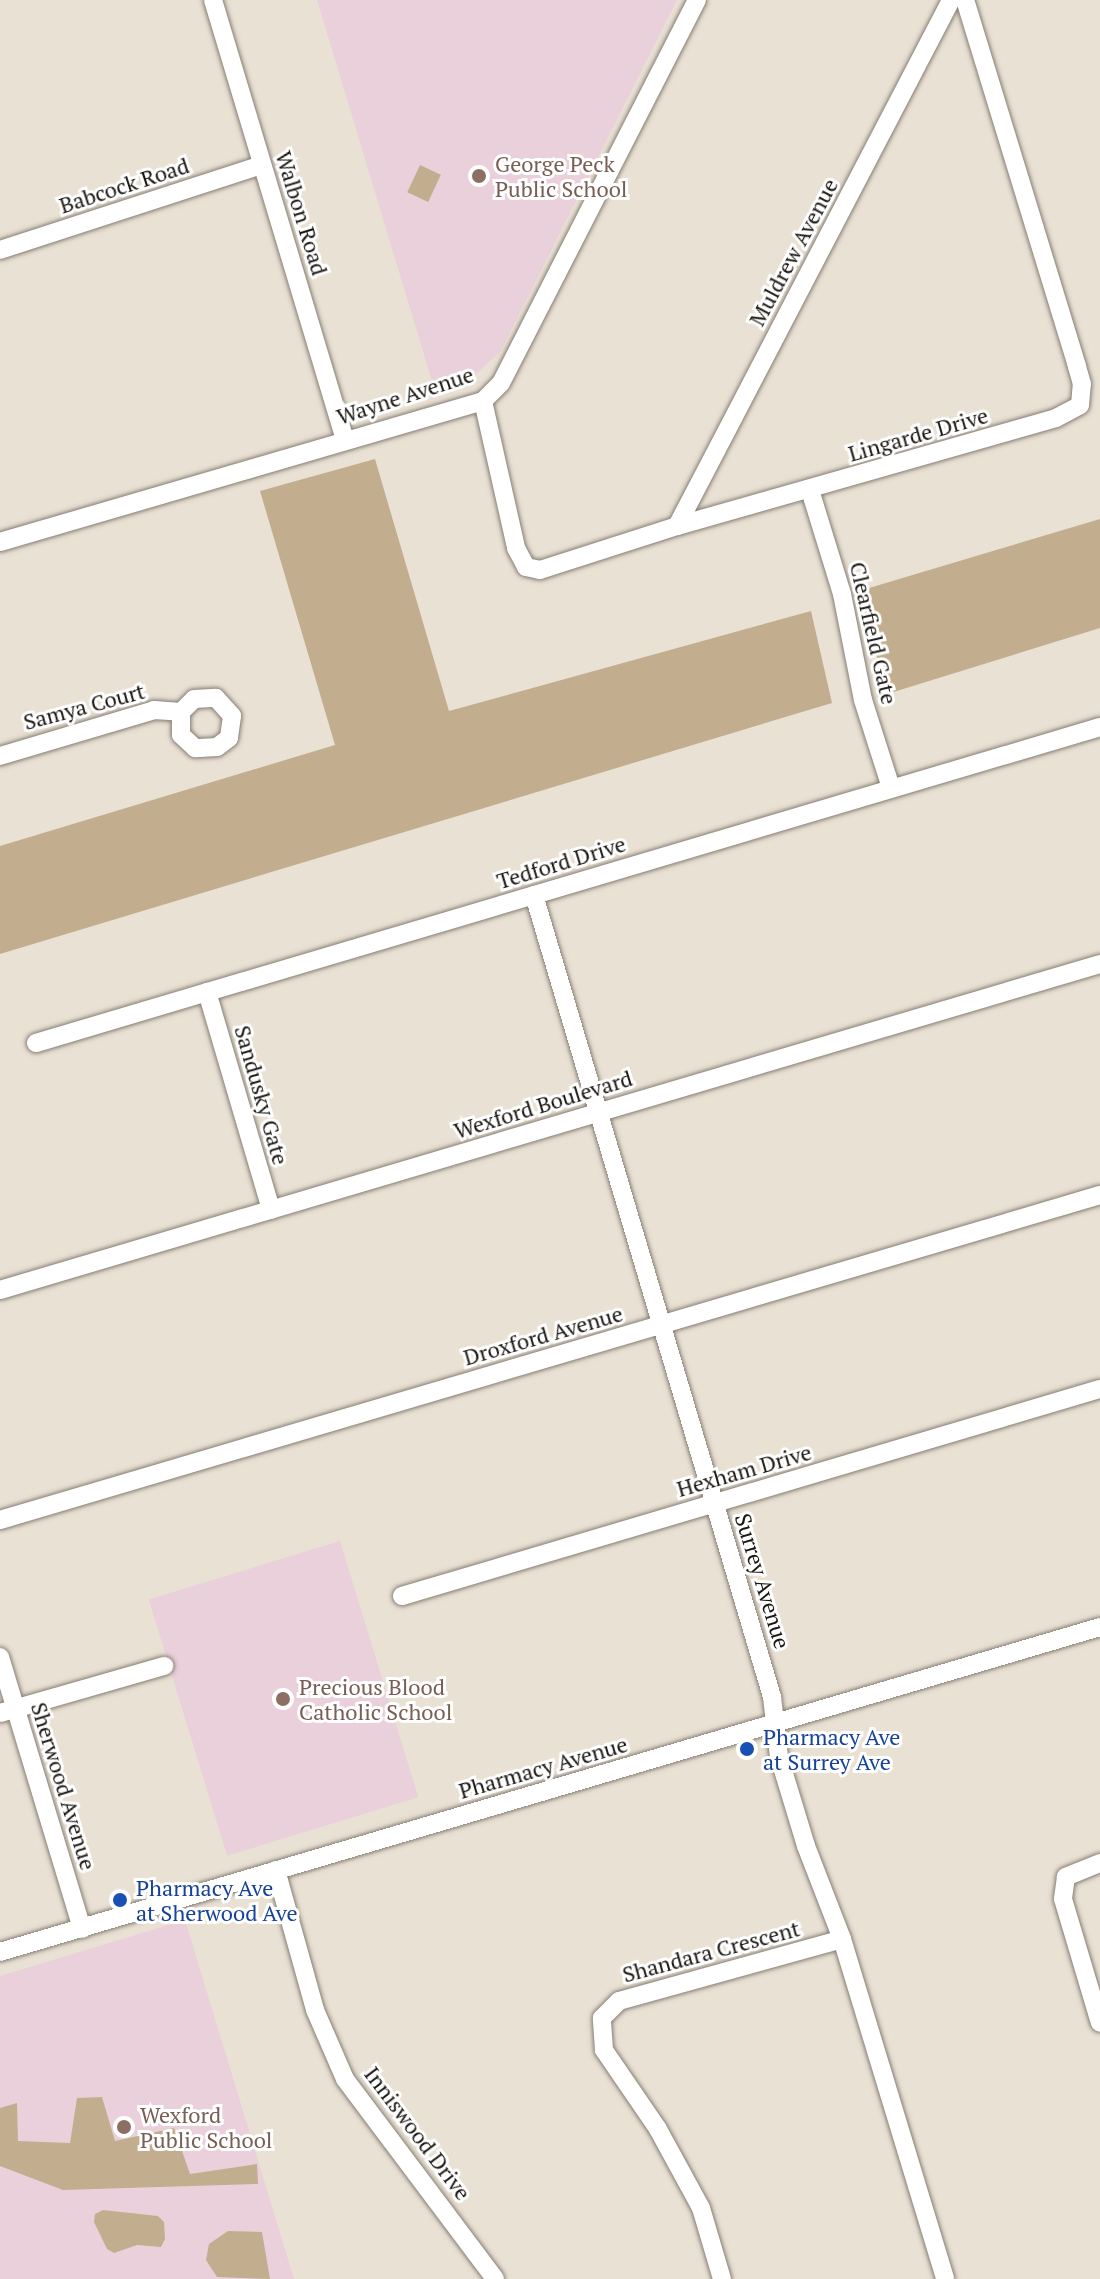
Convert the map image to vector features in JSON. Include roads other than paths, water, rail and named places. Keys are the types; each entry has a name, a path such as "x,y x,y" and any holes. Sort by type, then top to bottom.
{"street":[{"name":"Walbon Road","path":"213,0 345,440"},
{"name":"Wayne Avenue","path":"0,542 483,401 501,383 697,0"},
{"name":"Muldrew Avenue","path":"677,526 951,0"},
{"name":"Lingarde Drive","path":"483,401 516,548 526,567 540,570 677,526 1056,418 1080,405 1082,384 1077,366 965,0"},
{"name":"Babcock Road","path":"0,250 262,165"},
{"name":"Clearfield Gate","path":"810,490 842,594 863,700 891,788"},
{"name":"Samya Court","path":"0,756 154,710 181,712"},
{"name":"Tedford Drive","path":"36,1043 1100,727"},
{"name":"Surrey Avenue","path":"534,895 772,1697 779,1757 806,1846 842,1939 945,2279"},
{"name":"Wexford Boulevard","path":"0,1290 1100,964"},
{"name":"Sandusky Gate","path":"207,992 271,1210"},
{"name":"Droxford Avenue","path":"0,1520 1100,1195"},
{"name":"Hexham Drive","path":"402,1596 1100,1389"},
{"name":"Pharmacy Avenue","path":"0,1952 1100,1627"},
{"name":"Sherwood Avenue","path":"0,1657 8,1712 82,1929"},
{"path":"8,1712 164,1666"},
{"path":"1100,1863 1066,1877 1063,1899 1100,2023"},
{"name":"Inniswood Drive","path":"276,1870 315,2010 345,2079 495,2279"},
{"name":"Shandara Crescent","path":"722,2279 701,2208 658,2129 604,2050 602,2018 619,2001 842,1939"}],"place":[{"name":"George Peck Public School","path":"479,176"},
{"name":"Precious Blood Catholic School","path":"283,1699"},
{"name":"Pharmacy Ave at Surrey Ave","path":"747,1749"},
{"name":"Pharmacy Ave at Sherwood Ave","path":"120,1900"},
{"name":"Wexford Public School","path":"124,2127"}]}
